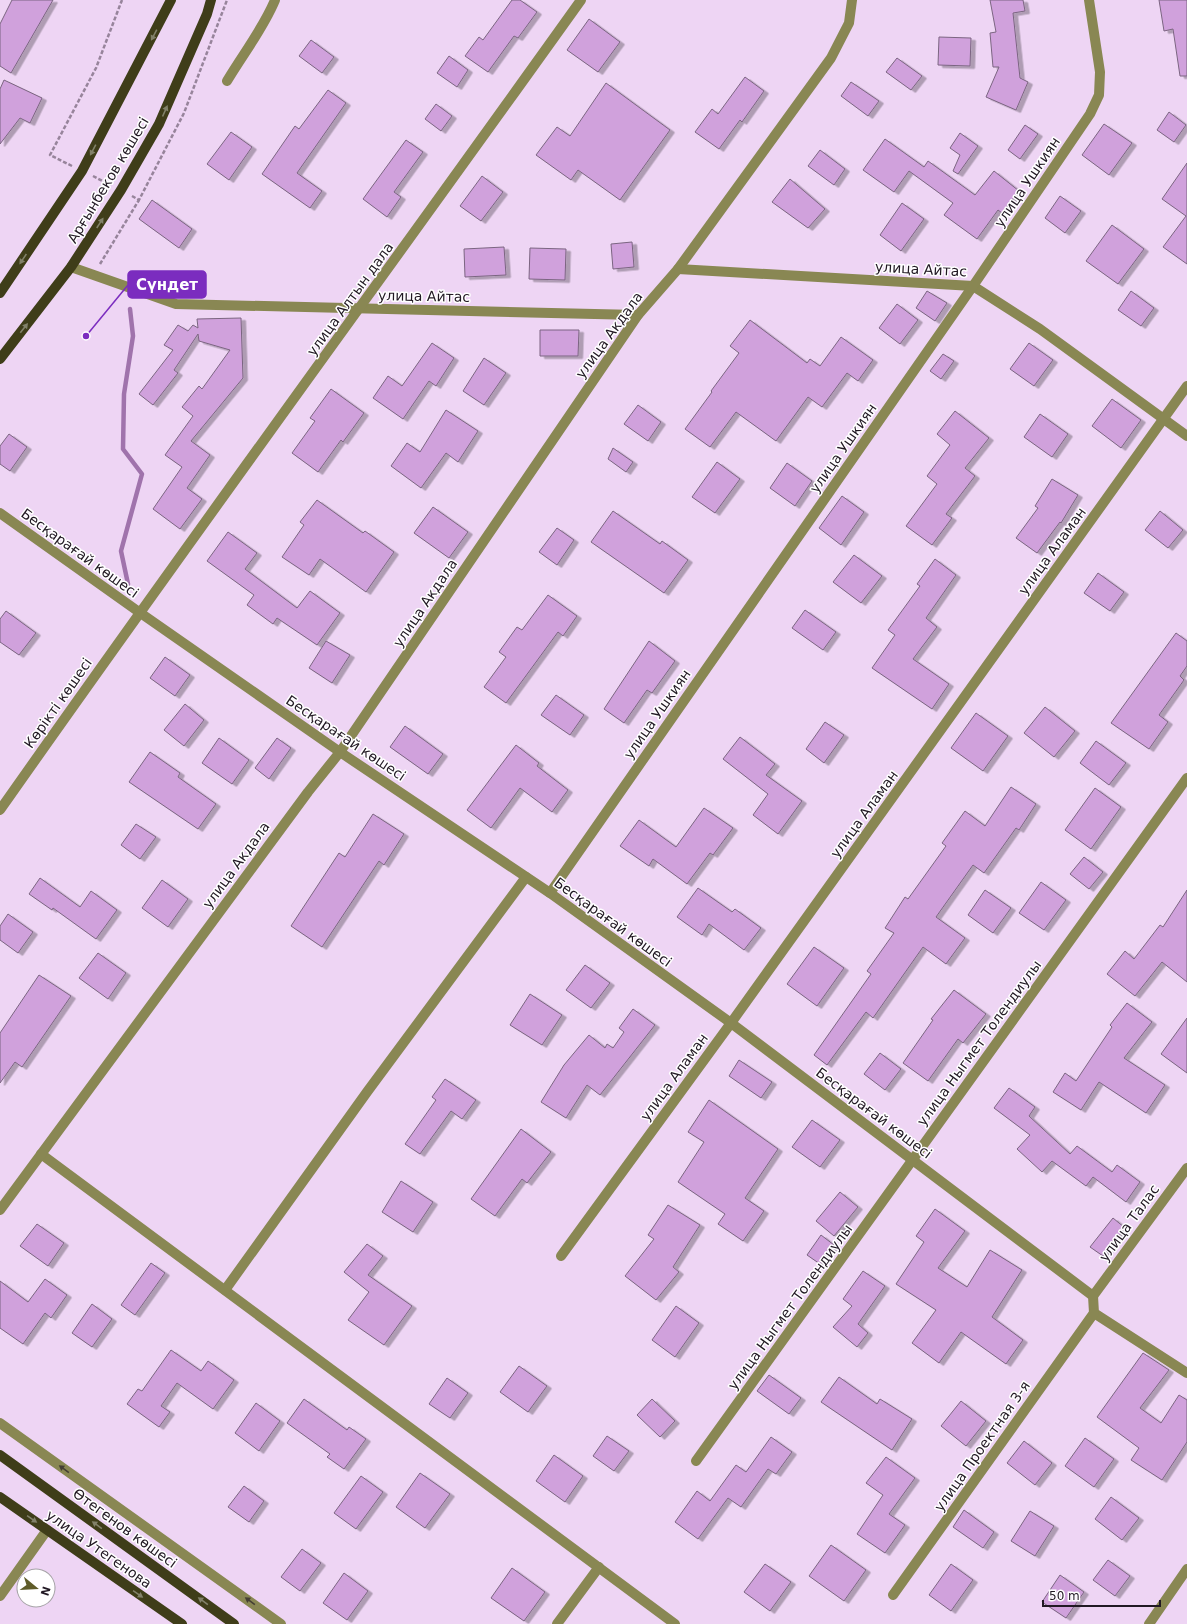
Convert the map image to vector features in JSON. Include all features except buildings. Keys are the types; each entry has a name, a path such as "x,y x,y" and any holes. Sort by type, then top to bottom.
{"main road":[{"name":"Арғынбеков көшесі","path":"0,293 82,171 171,0"},
{"name":"Арғынбеков көшесі","path":"0,359 71,267 121,190 159,124 212,0"},
{"name":"Өтегенов көшесі","path":"0,1455 234,1624"},
{"name":"улица Утегенова","path":"0,1497 182,1624"}],"street":[{"path":"227,82 241,57 254,40 275,0"},
{"name":"улица Алтын дала","path":"139,612 360,309 581,0"},
{"name":"улица Акдала","path":"0,1210 308,792 340,752 638,315 678,269 831,58 849,23 852,0"},
{"name":"улица Ушкиян","path":"550,893 974,286 1090,114 1099,95 1100,72 1089,0"},
{"name":"улица Айтас","path":"71,267 176,304 638,315"},
{"name":"улица Айтас","path":"678,269 974,286 1040,330 1187,436"},
{"name":"улица Аламан","path":"560,1256 731,1024 1187,386"},
{"name":"Бесқарағай көшесі","path":"0,513 340,752 550,893 731,1024 1093,1296"},
{"name":"Көрікті көшесі","path":"0,810 139,612"},
{"name":"улица Ныгмет Толендиулы","path":"696,1461 1187,778"},
{"path":"225,1290 367,1092 526,877"},
{"path":"41,1154 675,1624"},
{"name":"улица Талас","path":"1093,1296 1187,1168"},
{"path":"1093,1296 1094,1313 1187,1373"},
{"name":"улица Проектная 3-я","path":"893,1595 1094,1313"},
{"path":"0,1423 281,1624"},
{"path":"0,1596 47,1530"},
{"path":"557,1624 599,1567"},
{"path":"1149,1624 1187,1569"}],"path":[{"path":"122,0 96,68 50,155 139,200"},
{"path":"94,275 139,200 184,113 227,0"}],"waterway":[{"path":"128,584 121,551 142,474 123,449 124,394 133,336 130,309"}],"place":[{"name":"Сүндет","path":"86,336"}]}
